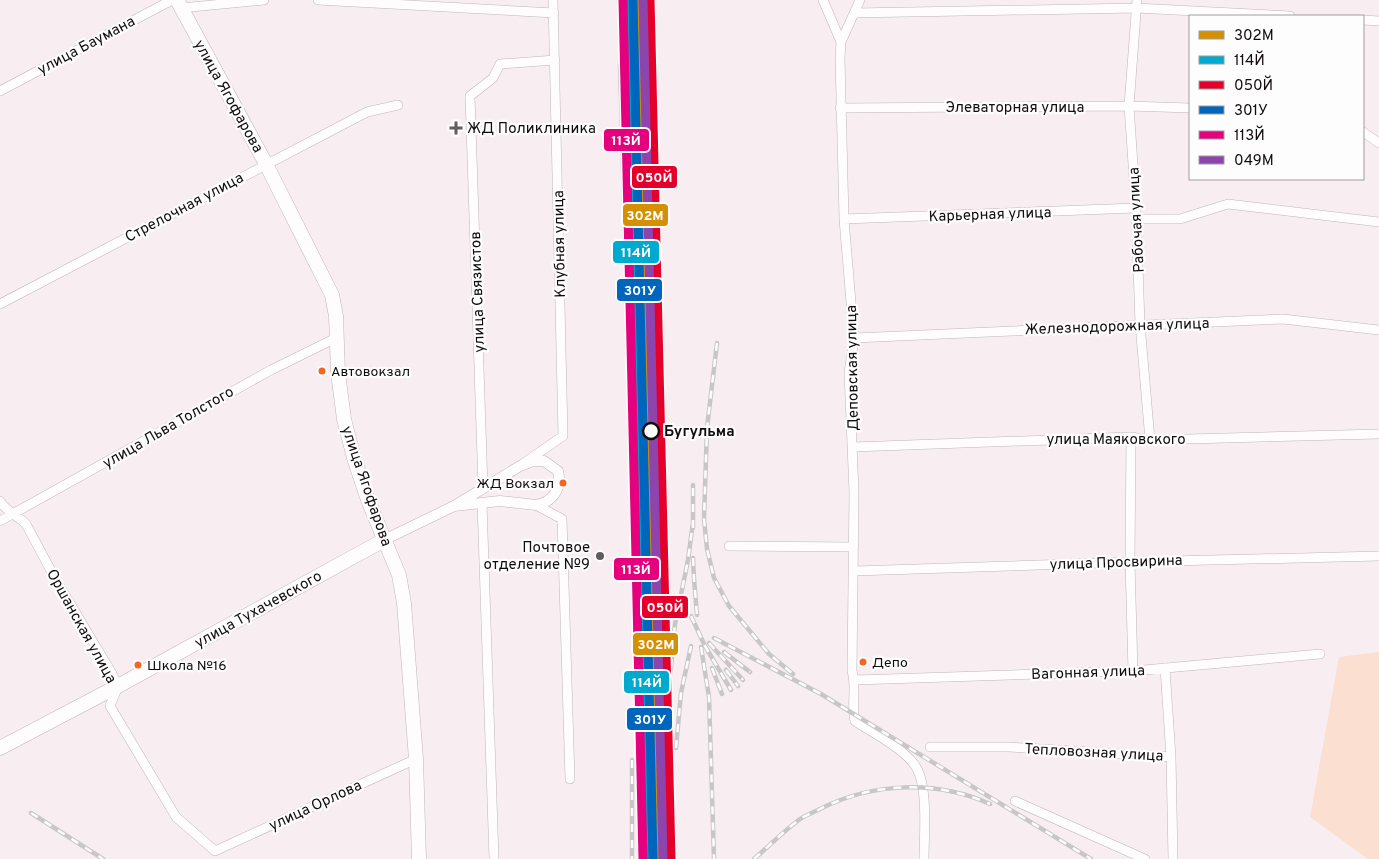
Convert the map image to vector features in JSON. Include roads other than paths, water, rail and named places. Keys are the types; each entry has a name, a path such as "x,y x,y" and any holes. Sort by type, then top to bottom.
{"main road":[{"name":"улица Ягофарова","path":"177,3 266,164 332,295 336,316 338,373 344,419 354,458 399,575 404,603 416,759 420,859"},
{"name":"улица Тухачевского","path":"0,748 118,686 384,540"}],"street":[{"path":"177,3 264,0"},
{"path":"318,0 417,2 554,13"},
{"name":"Клубная улица","path":"520,466 563,436 553,0"},
{"path":"823,0 842,42"},
{"name":"Деповская улица","path":"860,0 842,42 840,58 844,219 854,338 849,373 853,446 854,571 852,671 855,680 853,714 855,721 906,755 920,774 923,793 924,859"},
{"name":"улица Баумана","path":"0,91 177,3"},
{"path":"854,13 1137,4 1277,15"},
{"name":"Рабочая улица","path":"1137,4 1129,106 1136,208 1140,324 1150,440"},
{"path":"1364,20 1379,21"},
{"name":"улица Связистов","path":"483,488 470,96 493,78 500,64 555,60"},
{"name":"Стрелочная улица","path":"0,304 367,112 398,105"},
{"name":"Элеваторная улица","path":"840,108 1129,106 1189,108"},
{"path":"1364,133 1379,142"},
{"path":"1136,219 1180,219 1228,204 1379,222"},
{"name":"Карьерная улица","path":"844,219 1136,208"},
{"name":"Железнодорожная улица","path":"854,338 1283,319 1379,330"},
{"name":"улица Льва Толстого","path":"0,521 237,388 338,337"},
{"name":"улица Маяковского","path":"853,446 1132,437 1150,440 1379,434"},
{"path":"1132,437 1130,562 1133,671"},
{"path":"384,540 454,506 520,466 534,461 544,461 558,470 559,481 556,493 546,502 536,505"},
{"name":"Оршанская улица","path":"0,501 4,508 26,524 56,580 118,686 110,706 111,709 176,818 216,855"},
{"path":"454,506 500,501 536,505 562,519 570,779"},
{"path":"482,503 494,859"},
{"path":"729,546 854,548"},
{"name":"улица Просвирина","path":"854,571 1379,556"},
{"name":"Вагонная улица","path":"855,680 1133,671 1320,654"},
{"name":"Тепловозная улица","path":"930,747 1009,747 1171,757 1165,668"},
{"path":"1171,757 1173,859"},
{"name":"улица Орлова","path":"216,855 416,759"},
{"path":"1015,801 1145,859"}],"railway":[{"path":"627,0 632,273 637,335"},
{"path":"620,65 625,238"},
{"path":"636,330 643,389"},
{"path":"717,343 707,428 704,519 707,549 714,578 729,606 769,654 793,674"},
{"path":"693,485 693,528"},
{"path":"673,859 669,720 670,678 675,624 688,560 693,522"},
{"path":"693,558 697,615"},
{"path":"691,616 705,646 731,690"},
{"path":"640,637 645,804 641,859"},
{"path":"714,638 821,694 1091,859"},
{"path":"709,643 743,680"},
{"path":"676,748 681,693 691,646"},
{"path":"701,647 709,697 714,859"},
{"path":"724,652 750,672"},
{"path":"712,668 722,694"},
{"path":"726,670 738,686"},
{"path":"632,760 632,859"},
{"path":"754,859 802,818 840,800 861,793 905,787 927,788 970,796 990,804"},
{"path":"31,813 103,859"},
{"path":"651,859 653,837"}],"place":[{"name":"ЖД Поликлиника","path":"456,128"},
{"name":"Автовокзал","path":"322,371"},
{"name":"Бугульма","path":"651,431"},
{"name":"ЖД Вокзал","path":"563,483"},
{"name":"Почтовое отделение №9","path":"600,556"},
{"name":"Депо","path":"863,662"},
{"name":"Школа №16","path":"138,665"}]}
